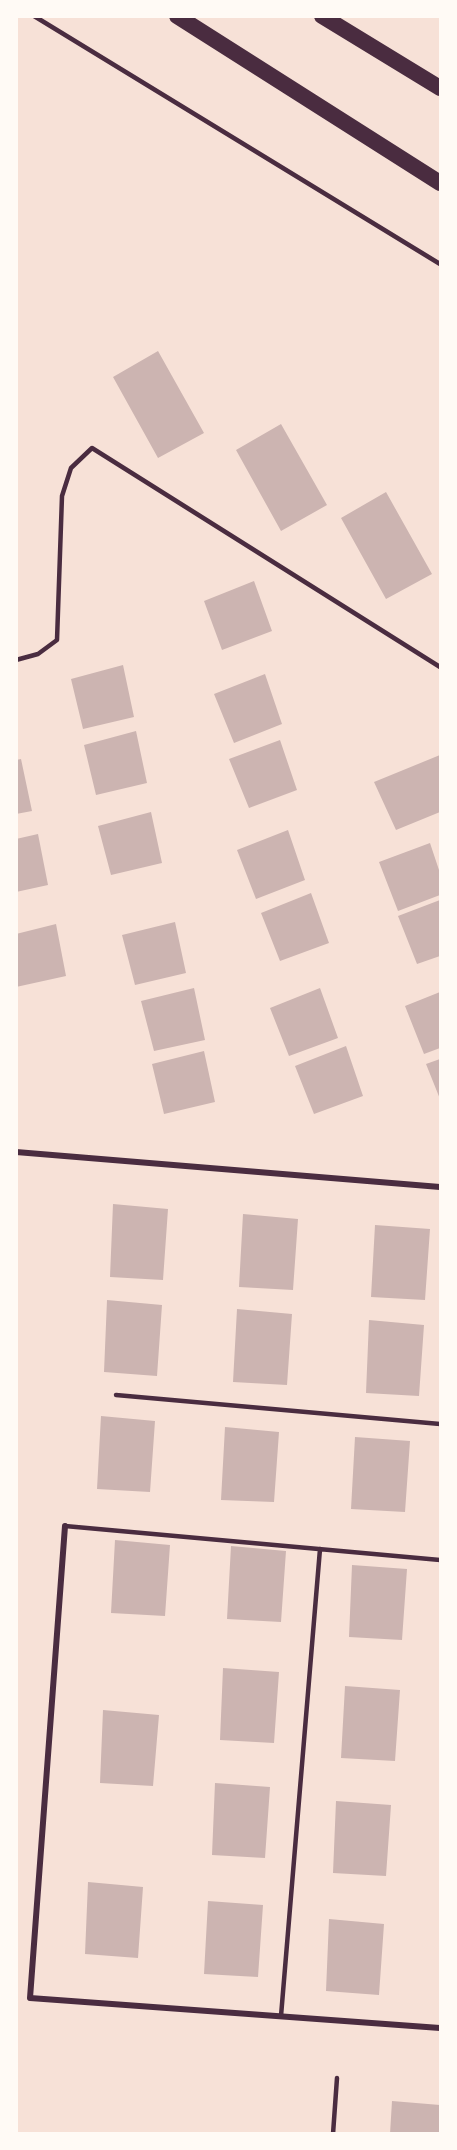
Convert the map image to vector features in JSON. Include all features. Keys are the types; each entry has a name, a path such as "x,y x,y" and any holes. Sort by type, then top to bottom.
{"highway":[{"path":"177,16 441,183"},
{"path":"322,16 441,88"}],"street":[{"path":"16,1152 441,1187"},
{"path":"65,1526 30,1998 441,2028"}],"lane":[{"path":"34,16 441,264"},
{"path":"16,660 38,654 57,640 62,496 71,468 92,448 441,667"},
{"path":"117,1395 441,1424"},
{"path":"65,1526 441,1560"},
{"path":"281,2016 320,1549"},
{"path":"333,2133 337,2078"}],"building":[{"path":"158,351 204,433 158,458 113,377"},
{"path":"281,424 327,505 281,531 236,450"},
{"path":"386,492 432,574 386,599 341,518"},
{"path":"254,581 272,631 222,650 204,601"},
{"path":"123,665 134,717 83,729 71,679"},
{"path":"265,674 282,724 234,743 214,694"},
{"path":"136,731 147,783 96,795 84,745"},
{"path":"280,740 297,790 249,808 229,759"},
{"path":"440,755 440,812 396,830 374,782"},
{"path":"21,759 32,811 16,814 16,760"},
{"path":"151,812 162,863 111,875 98,826"},
{"path":"288,830 305,880 256,899 237,850"},
{"path":"38,834 48,885 16,892 16,839"},
{"path":"430,843 440,873 440,895 398,911 379,862"},
{"path":"311,893 329,943 280,961 261,913"},
{"path":"440,900 440,956 417,964 398,916"},
{"path":"175,922 186,973 135,985 122,935"},
{"path":"56,924 66,976 16,987 16,934"},
{"path":"194,988 205,1040 154,1051 141,1001"},
{"path":"320,988 338,1038 289,1056 270,1008"},
{"path":"440,992 440,1048 424,1054 405,1006"},
{"path":"346,1046 363,1096 314,1114 295,1066"},
{"path":"204,1051 215,1102 164,1114 152,1064"},
{"path":"440,1059 440,1099 426,1064"},
{"path":"113,1204 168,1209 163,1280 110,1277"},
{"path":"243,1214 298,1219 293,1290 239,1287"},
{"path":"375,1225 430,1229 425,1300 371,1297"},
{"path":"107,1300 162,1305 157,1376 104,1372"},
{"path":"237,1309 292,1314 287,1385 233,1382"},
{"path":"369,1320 424,1325 419,1396 366,1393"},
{"path":"101,1416 155,1421 150,1492 97,1489"},
{"path":"225,1427 279,1432 274,1502 221,1500"},
{"path":"355,1437 410,1441 405,1512 351,1509"},
{"path":"115,1540 170,1545 165,1616 111,1613"},
{"path":"231,1546 286,1551 281,1622 227,1619"},
{"path":"352,1565 407,1569 402,1640 349,1637"},
{"path":"223,1668 279,1672 274,1743 220,1740"},
{"path":"345,1686 400,1690 395,1761 341,1758"},
{"path":"103,1710 159,1715 153,1786 100,1783"},
{"path":"215,1783 270,1787 265,1858 212,1855"},
{"path":"336,1801 391,1805 386,1876 333,1873"},
{"path":"88,1882 143,1887 138,1958 85,1954"},
{"path":"208,1901 263,1905 258,1977 204,1974"},
{"path":"329,1919 384,1924 379,1995 326,1991"},
{"path":"392,2101 440,2105 440,2134 390,2134"}]}
